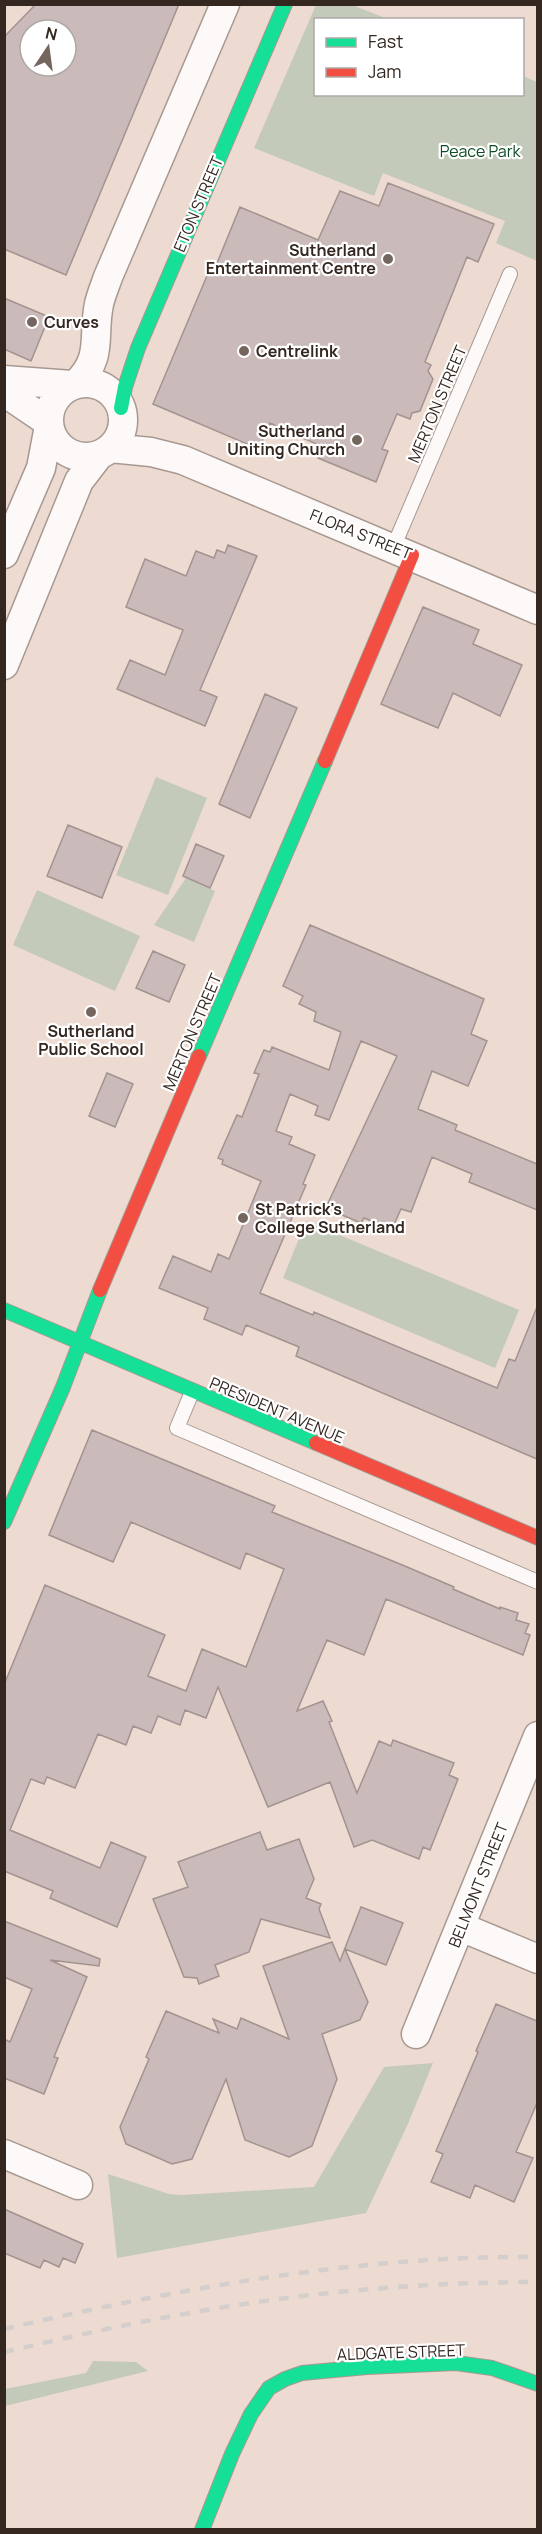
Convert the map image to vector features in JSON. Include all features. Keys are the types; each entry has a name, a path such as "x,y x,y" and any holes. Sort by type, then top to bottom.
{"street":[{"path":"4,554 39,474 45,452 50,408 56,397 89,369 95,354 99,304 108,277 225,4"},
{"name":"ETON STREET","path":"122,411 125,387 138,348 285,4"},
{"path":"4,380 74,384 90,382 103,387 114,396 122,411 121,433 85,471 76,489 4,665"},
{"path":"4,392 49,424 55,441 67,452 83,457 105,451"},
{"name":"FLORA STREET","path":"122,411 145,437 183,460"},
{"name":"FLORA STREET","path":"105,451 151,452 183,460 403,551 537,610"},
{"name":"MERTON STREET","path":"4,1522 81,1342 403,551"},
{"name":"PRESIDENT AVENUE","path":"4,1310 537,1538"},
{"name":"BELMONT STREET","path":"416,2034 537,1736"},
{"path":"461,1927 537,1959"},
{"path":"4,2154 78,2185"},
{"name":"ALDGATE STREET","path":"202,2529 251,2412 268,2389 281,2379 302,2373 431,2364 478,2365 500,2370 537,2384"}],"lane":[{"name":"MERTON STREET","path":"403,551 510,274"},
{"path":"192,1392 177,1428 537,1582"}],"green space":[{"name":"Peace Park","path":"316,5 352,5 385,18 314,18 314,96 524,96 524,76 537,82 537,261 496,243 505,221 383,173 374,196 254,148"},
{"path":"156,777 207,798 168,895 116,875"},
{"path":"186,878 215,891 194,942 154,925"},
{"path":"37,890 140,936 115,991 13,945"},
{"path":"306,1221 519,1310 495,1368 283,1278"},
{"path":"433,2063 407,2126 366,2213 117,2258 108,2174 169,2194 182,2195 314,2187 384,2067"},
{"path":"93,2361 136,2362 148,2371 5,2406 5,2389 86,2373"}],"building":[{"path":"36,4 179,4 66,275 4,249 4,37 18,23 18,78 78,78 78,18 22,18"},
{"path":"388,183 494,224 478,262 467,257 425,362 431,365 428,371 433,379 420,411 412,413 410,419 397,414 382,449 388,451 376,482 318,458 323,447 270,423 259,449 153,404 209,271 213,273 240,207 318,240 340,191 379,206"},
{"path":"4,298 49,317 31,361 4,349"},
{"path":"228,545 257,556 200,690 217,697 205,726 117,689 130,660 165,675 183,630 126,607 145,559 186,576 196,551 214,558 217,550 225,553"},
{"path":"423,607 479,630 473,644 522,665 500,716 453,693 438,728 381,704"},
{"path":"265,694 297,708 250,818 219,804"},
{"path":"68,825 122,847 102,898 47,876"},
{"path":"196,844 224,856 210,888 183,876"},
{"path":"310,925 484,999 471,1034 487,1041 468,1086 432,1071 418,1109 457,1125 455,1130 537,1164 537,1210 469,1182 472,1174 432,1157 411,1212 401,1209 392,1229 364,1218 361,1223 342,1215 343,1209 328,1203 397,1056 361,1041 329,1120 315,1115 318,1106 290,1094 276,1131 292,1137 289,1144 315,1155 303,1184 306,1185 260,1293 313,1315 314,1312 497,1388 509,1359 515,1361 537,1307 537,1459 296,1356 299,1347 246,1325 242,1335 204,1319 208,1308 159,1288 173,1256 211,1272 218,1254 229,1259 261,1181 222,1164 223,1160 218,1158 237,1115 242,1117 259,1074 254,1073 264,1050 270,1052 272,1047 329,1070 341,1032 314,1021 316,1012 299,1004 303,996 283,986"},
{"path":"153,951 185,965 169,1002 136,988"},
{"path":"107,1073 133,1084 115,1127 89,1116"},
{"path":"92,1430 275,1506 272,1512 400,1564 500,1609 500,1607 518,1613 516,1620 529,1624 525,1633 530,1635 523,1655 386,1599 364,1655 327,1640 297,1711 323,1701 357,1793 379,1741 391,1746 393,1740 454,1763 449,1775 458,1779 430,1850 423,1847 419,1859 372,1840 354,1847 330,1782 268,1807 218,1687 206,1718 185,1710 180,1725 158,1716 151,1733 133,1726 126,1745 98,1734 75,1788 47,1777 44,1784 31,1779 10,1830 100,1868 111,1842 146,1857 117,1927 50,1898 53,1891 4,1871 4,1685 45,1585 165,1635 148,1676 186,1691 202,1649 246,1667 284,1569 246,1553 240,1569 131,1522 113,1562 49,1535"},
{"path":"260,1832 267,1850 299,1839 314,1879 306,1898 321,1904 319,1909 330,1938 261,1919 249,1952 215,1965 219,1976 199,1984 197,1978 184,1977 153,1899 188,1887 178,1862"},
{"path":"361,1907 403,1923 386,1965 345,1949 368,2002 360,2020 322,2034 337,2079 312,2146 289,2157 245,2140 226,2079 192,2159 172,2164 126,2144 120,2127 149,2059 146,2057 166,2011 219,2033 213,2019 237,2029 241,2018 289,2039 263,1966 332,1942 340,1961"},
{"path":"4,1921 100,1959 99,1966 50,1960 87,1977 54,2057 58,2058 44,2094 4,2078 4,2039 10,2042 32,1989 4,1977"},
{"path":"496,2004 537,2021 537,2103 516,2152 533,2158 514,2202 475,2185 470,2198 431,2182 443,2154 436,2151"},
{"path":"4,2209 83,2244 75,2263 63,2258 59,2267 44,2260 40,2268 4,2253"}],"railway":[{"path":"4,2329 202,2288 269,2277 403,2262 538,2257"},
{"path":"4,2352 135,2323 223,2307 312,2295 448,2284 538,2282"}],"traffic: fast":[{"path":"121,408 125,387 138,348 285,4"},
{"path":"199,1056 325,761"},
{"path":"4,1522 63,1387 100,1290"},
{"path":"4,1310 316,1443"},
{"path":"202,2530 232,2454 251,2414 269,2388 285,2379 302,2373 456,2363 492,2368 538,2384"}],"traffic: jam":[{"path":"325,761 412,555"},
{"path":"100,1290 199,1056"},
{"path":"316,1443 538,1538"}],"place":[{"name":"Sutherland Entertainment Centre","path":"388,259"},
{"name":"Curves","path":"32,322"},
{"name":"Centrelink","path":"244,351"},
{"name":"Sutherland Uniting Church","path":"357,440"},
{"name":"Sutherland Public School","path":"91,1012"},
{"name":"St Patrick's College Sutherland","path":"243,1218"}]}
